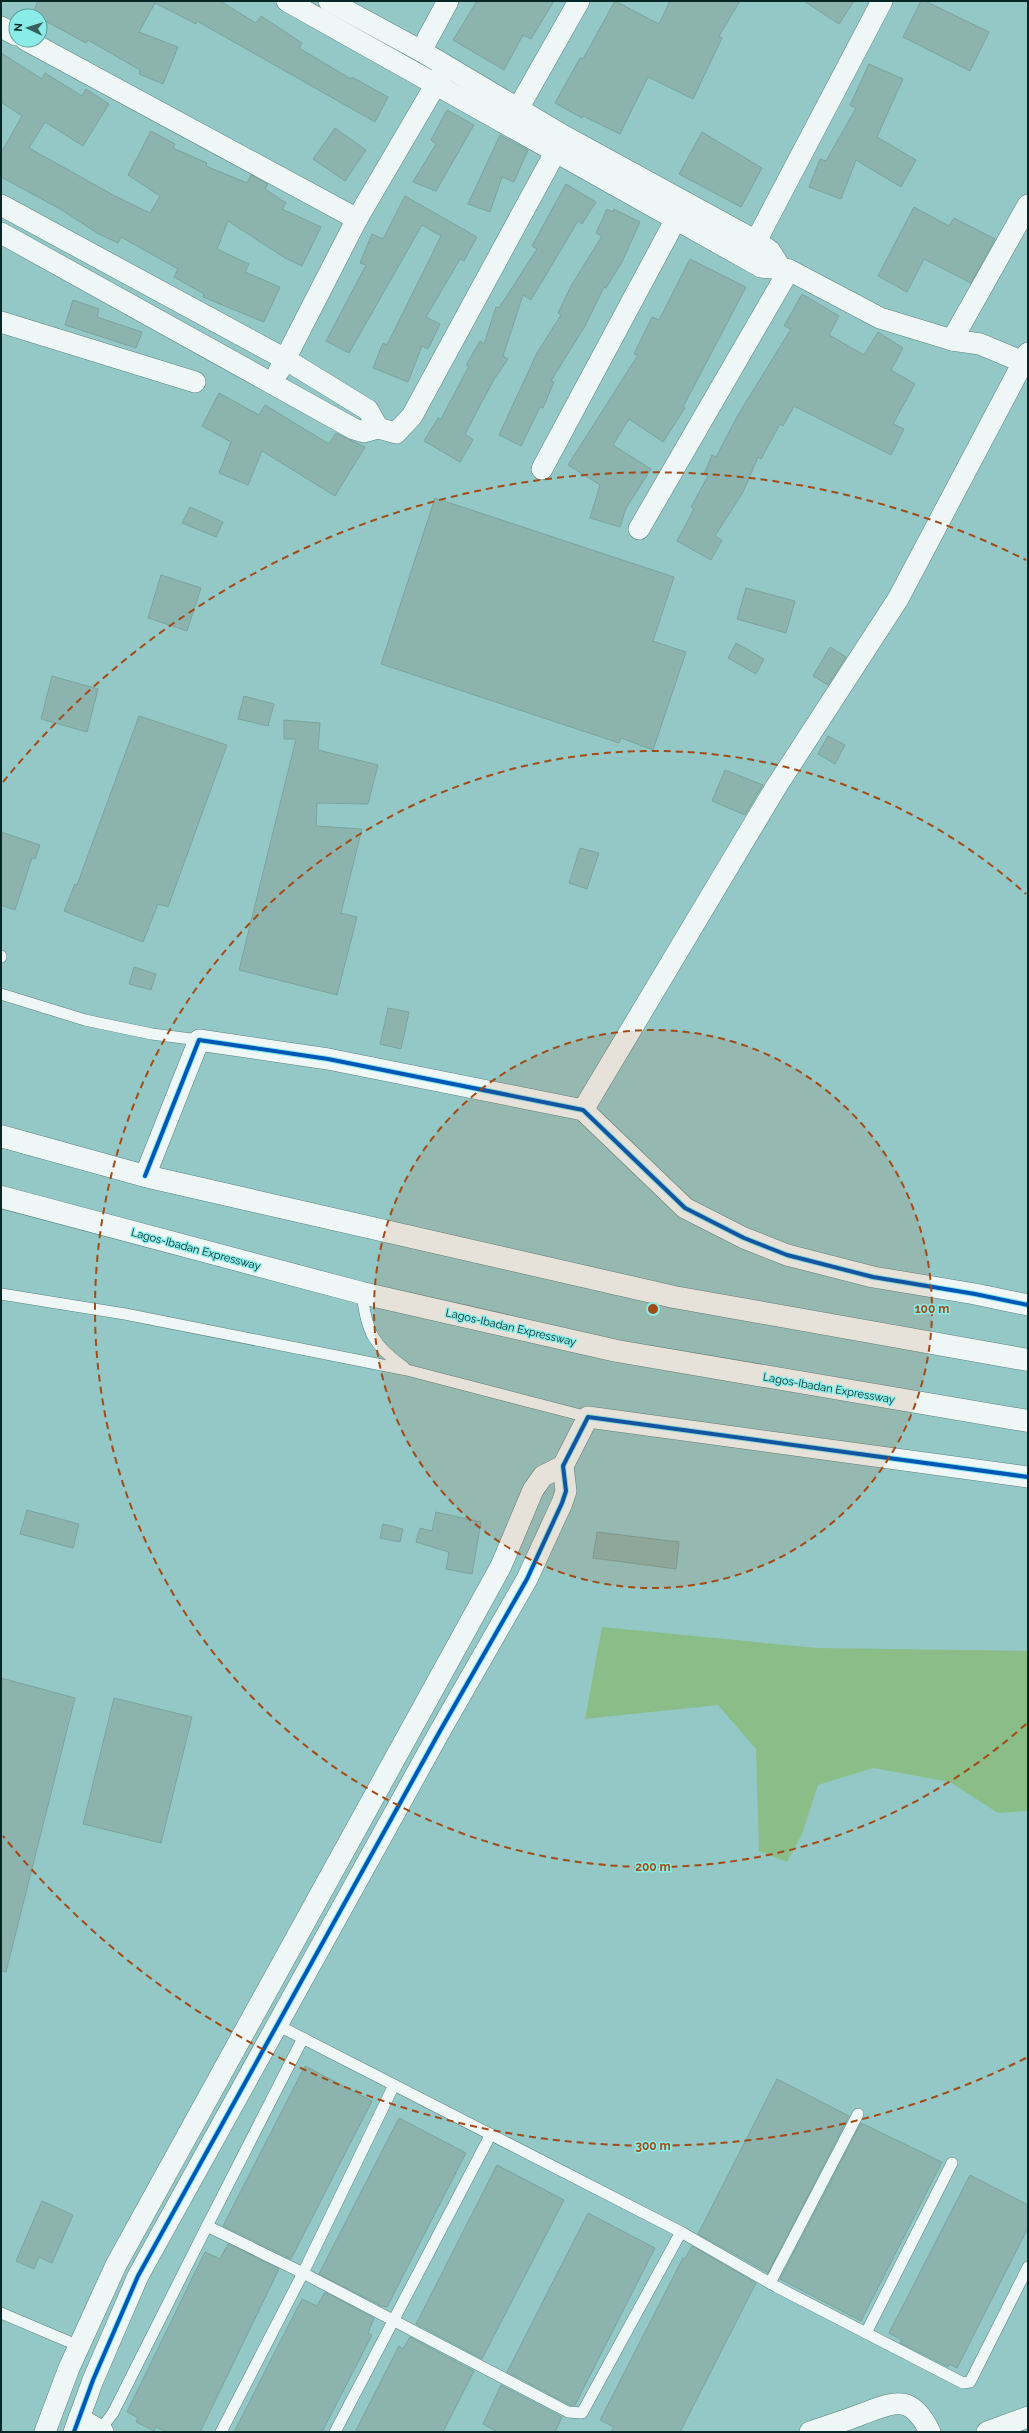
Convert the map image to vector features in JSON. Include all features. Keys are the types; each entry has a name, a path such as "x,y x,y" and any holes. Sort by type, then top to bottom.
{"highway":[{"path":"1,1136 145,1176 674,1297 1028,1360"},
{"name":"Lagos-Ibadan Expressway","path":"1,1197 362,1294 617,1351 1028,1421"}],"street":[{"path":"287,1 441,75 513,117 756,241 770,251 785,268 880,318 952,340 980,344 1026,358 898,600 776,787 583,1110"},
{"path":"329,1 421,51 441,75"},
{"path":"421,51 448,1"},
{"path":"513,117 579,1"},
{"path":"756,241 882,1"},
{"path":"41,48 357,219"},
{"path":"273,382 357,219 441,75"},
{"path":"513,117 556,151 761,267 769,269 785,268"},
{"path":"1,233 354,428 364,432 378,428 396,433 412,416 556,151"},
{"path":"1,205 285,359 368,410 378,428"},
{"path":"952,340 1028,205"},
{"path":"542,469 676,219"},
{"path":"639,529 785,268"},
{"path":"1,322 195,382"},
{"path":"145,1176 199,1040 328,1059 583,1110 685,1208 744,1238 787,1255 873,1277 975,1294 1028,1305"},
{"path":"101,2431 76,2425 138,2276 527,1579 562,1504 566,1491 563,1466 588,1417 1028,1478"},
{"path":"45,2432 79,2346 120,2258 501,1566 533,1490 543,1476 563,1466"},
{"path":"810,2432 892,2402 910,2407 925,2422 930,2432"},
{"path":"987,2432 1028,2417"}],"lane":[{"path":"1,994 85,1020 152,1034 199,1040"},
{"path":"1,1294 125,1314 407,1370 588,1417"},
{"path":"362,1294 371,1337 377,1346 407,1370"},
{"path":"277,2025 681,2232 770,2283 963,2383 970,2382 1028,2267"},
{"path":"101,2431 113,2412 303,2038"},
{"path":"221,2432 303,2273 394,2085"},
{"path":"770,2283 858,2114"},
{"path":"335,2432 491,2134"},
{"path":"866,2332 952,2163"},
{"path":"207,2226 303,2273 568,2412 582,2413 681,2232"},
{"path":"1,2314 79,2346"}],"green space":[{"path":"602,1627 817,1648 1028,1651 1028,1811 998,1813 950,1782 873,1768 818,1785 802,1834 787,1862 759,1851 756,1749 718,1705 585,1719"}],"building":[{"path":"38,1 220,1 256,23 261,16 302,43 299,48 351,79 352,77 388,97 375,122 197,21 196,24 155,3 139,32 178,47 163,84 139,74 140,70 88,40 86,43 48,22 48,8 35,8"},
{"path":"477,1 554,1 531,39 523,35 504,70 453,40"},
{"path":"615,1 659,24 670,1 740,1 719,36 722,38 693,99 648,77 620,134 583,116 582,118 555,103 580,58 583,59"},
{"path":"804,1 854,1 839,24"},
{"path":"921,1 925,1 989,32 970,71 903,37"},
{"path":"1,53 42,79 45,73 82,96 86,89 109,104 83,146 45,122 29,148 115,196 150,213 160,196 128,175 151,131 175,144 173,148 207,163 206,166 247,183 251,175 268,184 265,189 286,203 282,209 321,227 302,266 285,258 228,221 217,249 249,264 245,272 280,287 264,322 203,297 204,294 174,277 178,269 121,237 118,243 97,233 62,210 1,177 1,153 22,116 1,102"},
{"path":"869,64 903,79 877,137 916,160 901,187 856,160 841,199 809,187 820,159 826,161 856,108 850,105"},
{"path":"447,110 474,125 436,191 413,182 436,144 431,140"},
{"path":"335,128 366,150 345,181 313,159"},
{"path":"702,132 762,168 741,207 679,174"},
{"path":"500,135 528,150 514,182 502,177 490,212 468,204"},
{"path":"566,184 596,202 582,224 578,221 531,300 523,295 503,356 508,359 493,381 465,434 473,440 460,462 424,441 438,418 441,419 469,366 466,365 480,341 484,344 496,307 499,308 537,249 532,246"},
{"path":"405,196 477,237 464,261 460,259 426,317 440,324 428,349 422,346 408,382 373,368 383,343 387,345 441,236 422,225 349,353 326,341 366,265 360,263 372,234 383,239"},
{"path":"914,207 949,226 954,218 995,239 971,283 924,259 907,292 878,276"},
{"path":"607,209 613,212 614,209 640,222 622,262 606,288 604,287 585,326 551,381 554,382 543,408 540,407 521,446 499,435 537,353 561,315 558,313 571,286 602,236 596,233"},
{"path":"690,259 746,287 683,407 685,408 663,442 629,419 613,445 651,469 626,508 620,527 590,518 600,485 568,465 638,355 634,354 652,317 659,320"},
{"path":"802,294 839,316 829,335 864,355 878,332 903,348 891,370 915,384 893,424 904,429 891,455 794,406 783,426 780,424 761,459 758,457 743,492 715,536 722,540 711,560 677,541 694,509 691,507 708,476 704,474 712,455 716,457 738,415 791,329 784,326"},
{"path":"73,300 99,309 97,317 142,332 136,348 65,325"},
{"path":"219,393 259,415 265,405 329,444 336,433 365,447 335,496 262,451 248,485 219,473 231,442 202,426"},
{"path":"435,498 674,577 653,641 686,652 653,750 621,738 619,743 381,664"},
{"path":"190,507 223,522 216,537 182,523"},
{"path":"161,575 201,588 187,631 148,618"},
{"path":"746,588 795,601 786,633 737,619"},
{"path":"736,643 764,659 756,674 728,658"},
{"path":"830,647 846,657 828,685 813,676"},
{"path":"52,676 98,689 87,732 41,719"},
{"path":"244,696 274,704 268,726 238,719"},
{"path":"139,716 227,745 168,907 158,904 143,942 64,911 75,884 77,885"},
{"path":"284,720 320,723 318,750 378,765 368,804 317,803 316,826 362,829 341,913 357,917 337,995 239,970 296,739 284,739"},
{"path":"828,736 845,745 835,764 818,754"},
{"path":"725,770 763,785 745,815 712,801"},
{"path":"1,832 40,845 35,859 32,858 15,910 1,905"},
{"path":"580,848 599,853 587,889 569,883"},
{"path":"134,967 156,974 151,990 129,984"},
{"path":"388,1008 409,1012 401,1049 380,1044"},
{"path":"27,1510 79,1524 73,1548 20,1534"},
{"path":"436,1512 481,1522 472,1574 446,1569 449,1552 416,1542 420,1528 432,1531"},
{"path":"383,1524 403,1529 400,1542 380,1538"},
{"path":"597,1532 679,1542 676,1569 593,1558"},
{"path":"1,1678 75,1698 6,1972 1,1971"},
{"path":"114,1698 192,1717 161,1843 83,1824"},
{"path":"305,2066 372,2101 291,2259 223,2226"},
{"path":"777,2079 849,2116 768,2273 698,2234"},
{"path":"399,2118 466,2153 387,2307 381,2306 319,2274"},
{"path":"861,2123 942,2162 861,2321 780,2279"},
{"path":"497,2165 564,2200 482,2359 416,2324"},
{"path":"970,2175 1028,2205 1028,2228 957,2368 949,2364 948,2367 900,2343 902,2340 889,2333"},
{"path":"42,2201 73,2215 52,2263 39,2257 34,2269 16,2261"},
{"path":"588,2213 655,2248 575,2405 570,2405 507,2372"},
{"path":"228,2244 279,2269 200,2432 167,2432 156,2427 154,2431 136,2422 138,2418 127,2412 205,2252 220,2259"},
{"path":"692,2246 756,2283 680,2432 611,2432 614,2427 600,2420 683,2258 685,2259"},
{"path":"325,2292 374,2318 368,2333 372,2335 322,2432 234,2432 302,2299 317,2306"},
{"path":"410,2337 474,2371 443,2432 355,2432 399,2346 403,2349"},
{"path":"501,2385 562,2417 555,2432 498,2432 483,2424"}],"cycle path":[{"path":"145,1176 199,1040 328,1059 583,1110 685,1208 744,1238 787,1255 873,1277 975,1294 1028,1305"},
{"path":"74,2432 93,2380 138,2276 440,1731 527,1579 562,1503 566,1491 563,1466 588,1417 1028,1477"}]}
